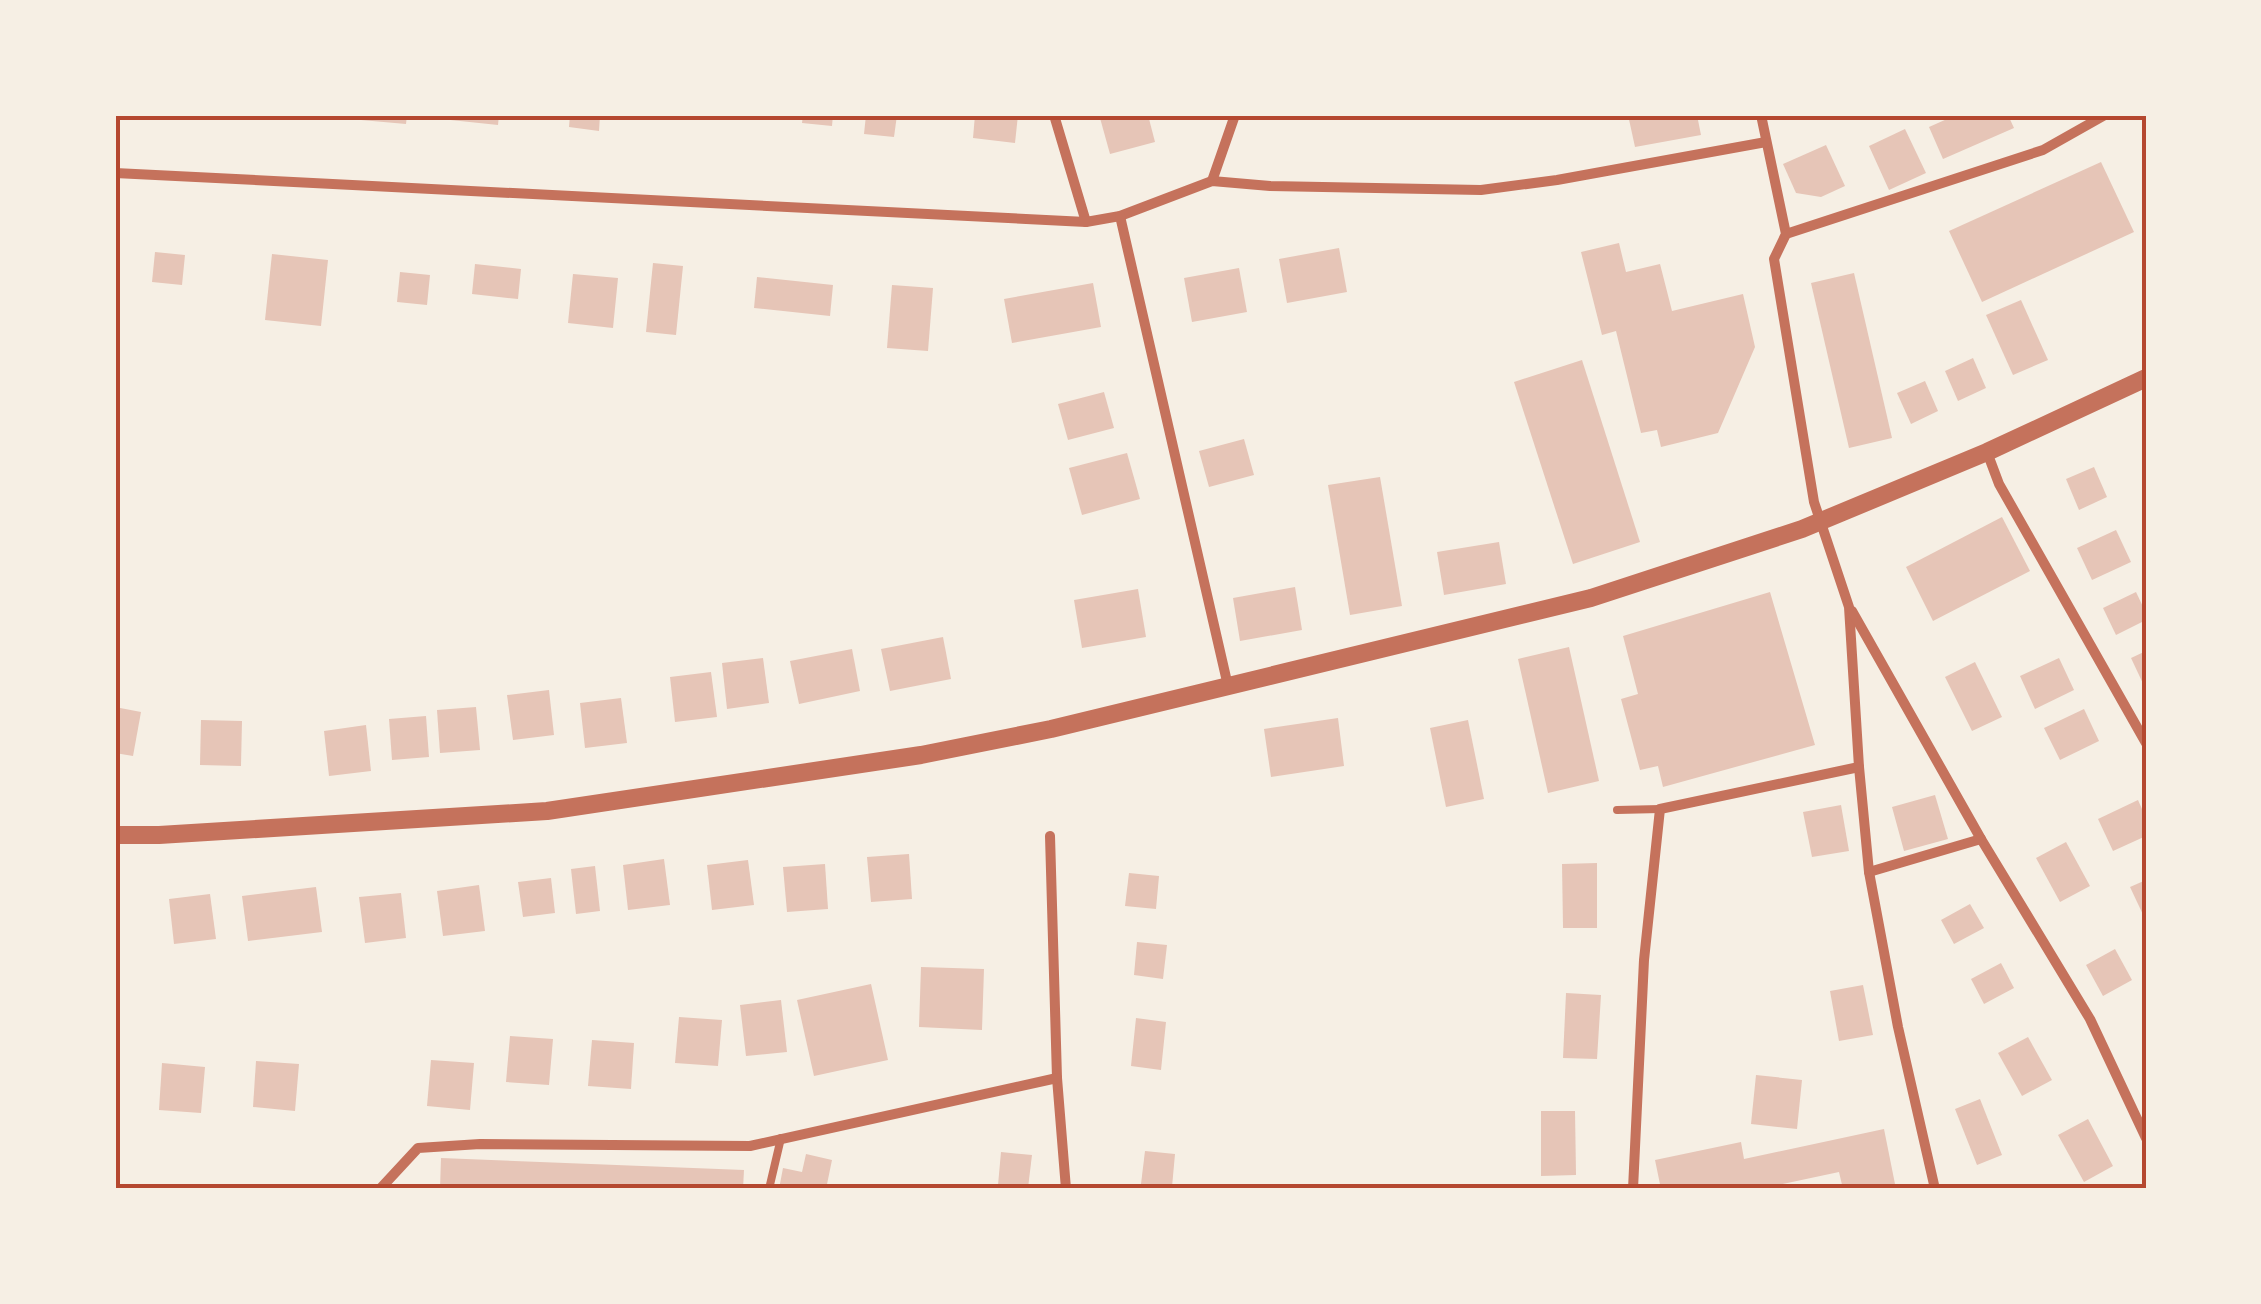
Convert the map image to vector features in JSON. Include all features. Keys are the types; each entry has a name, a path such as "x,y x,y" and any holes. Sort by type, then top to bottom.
{"street":[{"path":"1054,115 1086,222"},
{"path":"1212,181 1235,115"},
{"path":"1761,115 1786,234 1774,258 1814,502 1849,607 1981,839 2090,1019 2146,1138"},
{"path":"1786,234 2043,150 2105,115"},
{"path":"115,172 1086,222 1120,216 1212,181 1270,186 1480,190 1766,142"},
{"path":"1120,216 1228,686"},
{"path":"115,835 547,812 921,755 1051,729 1591,598 1820,522 1986,452 2146,378"},
{"path":"1986,452 1999,484 2146,743"},
{"path":"1849,607 1869,872 1898,1027 1936,1189"},
{"path":"1633,1189 1644,960 1660,809 1859,768"},
{"path":"1050,836 1057,1078 1066,1189"},
{"path":"1869,872 1981,839"},
{"path":"380,1189 418,1148 480,1144 750,1146 1057,1078"}],"lane":[{"path":"1617,810 1660,809"},
{"path":"770,1189 781,1138"}],"building":[{"path":"361,115 407,115 406,124 361,120"},
{"path":"442,115 499,115 498,125 441,119"},
{"path":"570,115 600,115 599,131 569,127"},
{"path":"803,115 833,115 832,126 802,123"},
{"path":"866,115 897,115 894,137 864,134"},
{"path":"975,115 1018,115 1015,143 973,138"},
{"path":"1148,115 1155,142 1110,154 1100,118"},
{"path":"1628,115 1697,115 1701,135 1635,147"},
{"path":"1956,115 2008,115 2014,128 1943,159 1929,127"},
{"path":"1905,129 1926,173 1889,190 1869,146"},
{"path":"1826,145 1845,186 1821,197 1796,193 1783,164"},
{"path":"2101,162 2134,232 1982,302 1949,231"},
{"path":"1619,243 1626,272 1660,264 1672,311 1743,294 1755,347 1718,433 1661,447 1657,430 1641,433 1616,331 1602,335 1581,252"},
{"path":"1339,248 1347,292 1287,303 1279,259"},
{"path":"155,252 185,255 182,285 152,282"},
{"path":"272,254 328,260 321,326 265,320"},
{"path":"653,263 683,266 676,335 646,332"},
{"path":"475,264 521,269 518,299 472,294"},
{"path":"1239,268 1247,312 1192,322 1184,278"},
{"path":"400,272 430,275 427,305 397,302"},
{"path":"1854,273 1892,438 1849,448 1811,283"},
{"path":"573,274 618,278 613,328 568,323"},
{"path":"757,277 833,285 830,316 754,308"},
{"path":"1093,283 1101,327 1012,343 1004,299"},
{"path":"892,285 933,288 928,351 887,348"},
{"path":"2021,300 2048,360 2013,375 1986,315"},
{"path":"1973,358 1986,388 1958,401 1945,371"},
{"path":"1582,360 1640,542 1573,564 1514,382"},
{"path":"1925,381 1938,411 1911,424 1897,393"},
{"path":"1104,392 1114,428 1068,440 1058,404"},
{"path":"1244,439 1254,475 1209,487 1199,451"},
{"path":"1127,453 1140,499 1082,515 1069,468"},
{"path":"2094,467 2107,497 2079,510 2066,479"},
{"path":"1380,477 1402,606 1350,615 1328,485"},
{"path":"2002,517 2030,571 1933,621 1906,567"},
{"path":"2116,530 2131,562 2092,580 2077,548"},
{"path":"1499,542 1506,584 1444,595 1437,552"},
{"path":"1295,587 1302,630 1240,641 1233,598"},
{"path":"1138,589 1146,637 1082,648 1074,600"},
{"path":"1770,592 1815,745 1663,787 1658,766 1640,770 1621,699 1638,694 1623,636"},
{"path":"2136,592 2146,620 2116,635 2103,608"},
{"path":"943,637 951,679 890,691 881,649"},
{"path":"1569,647 1599,781 1548,793 1518,659"},
{"path":"852,649 860,691 799,704 790,661"},
{"path":"2146,651 2146,690 2131,658"},
{"path":"763,658 769,703 727,709 722,663"},
{"path":"2059,658 2074,690 2035,709 2020,676"},
{"path":"1975,662 2002,717 1972,731 1945,677"},
{"path":"711,672 717,717 675,722 670,677"},
{"path":"549,690 554,735 513,740 507,695"},
{"path":"621,698 627,743 585,748 580,703"},
{"path":"115,707 141,712 133,756 115,753"},
{"path":"476,707 480,750 440,753 437,710"},
{"path":"2084,709 2099,741 2060,760 2044,728"},
{"path":"426,716 429,757 392,760 389,719"},
{"path":"1338,718 1344,766 1271,777 1264,729"},
{"path":"201,720 242,721 241,766 200,765"},
{"path":"1468,720 1484,799 1446,807 1430,728"},
{"path":"366,725 371,771 329,776 324,731"},
{"path":"1935,795 1948,839 1904,851 1892,807"},
{"path":"2138,800 2146,818 2146,836 2113,851 2098,819"},
{"path":"1841,805 1849,851 1812,857 1803,812"},
{"path":"2066,842 2090,886 2060,902 2036,858"},
{"path":"909,854 912,899 871,902 867,857"},
{"path":"664,859 670,905 628,910 623,865"},
{"path":"748,860 754,905 712,910 707,865"},
{"path":"1597,863 1597,928 1563,928 1562,864"},
{"path":"825,864 828,909 787,912 783,867"},
{"path":"595,866 600,911 576,914 571,869"},
{"path":"1129,873 1159,876 1156,909 1125,906"},
{"path":"551,878 555,913 523,917 518,882"},
{"path":"2146,880 2146,921 2130,887"},
{"path":"479,885 485,931 443,936 437,891"},
{"path":"316,887 322,932 248,941 242,896"},
{"path":"401,893 406,938 365,943 359,897"},
{"path":"210,894 216,939 174,944 169,899"},
{"path":"1970,904 1984,928 1954,944 1941,920"},
{"path":"1137,942 1167,945 1163,979 1134,975"},
{"path":"2115,949 2132,980 2103,996 2086,965"},
{"path":"2001,963 2014,988 1984,1004 1971,979"},
{"path":"921,967 984,969 982,1030 919,1027"},
{"path":"871,984 888,1060 814,1076 797,1000"},
{"path":"1863,985 1873,1035 1839,1041 1830,991"},
{"path":"1566,993 1601,995 1597,1059 1563,1058"},
{"path":"781,1000 787,1052 746,1056 740,1005"},
{"path":"679,1017 722,1020 718,1066 675,1063"},
{"path":"1136,1018 1166,1022 1161,1070 1131,1066"},
{"path":"510,1036 553,1039 549,1085 506,1082"},
{"path":"2028,1037 2052,1080 2022,1096 1998,1053"},
{"path":"592,1040 634,1043 631,1089 588,1086"},
{"path":"431,1060 474,1063 470,1110 427,1106"},
{"path":"256,1061 299,1064 295,1111 253,1107"},
{"path":"162,1063 205,1067 201,1113 159,1110"},
{"path":"1756,1075 1802,1080 1797,1129 1751,1124"},
{"path":"1980,1099 2002,1155 1977,1165 1955,1109"},
{"path":"1541,1111 1575,1111 1576,1175 1541,1176"},
{"path":"2088,1119 2113,1166 2084,1182 2058,1135"},
{"path":"1884,1129 1896,1189 1843,1189 1839,1172 1759,1189 1661,1189 1655,1160 1741,1142 1744,1159"},
{"path":"1145,1151 1175,1154 1172,1187 1141,1184"},
{"path":"1001,1152 1032,1155 1028,1188 998,1185"},
{"path":"806,1154 832,1160 826,1189 779,1189 783,1168 802,1172"},
{"path":"441,1158 744,1170 743,1189 440,1189"}]}
